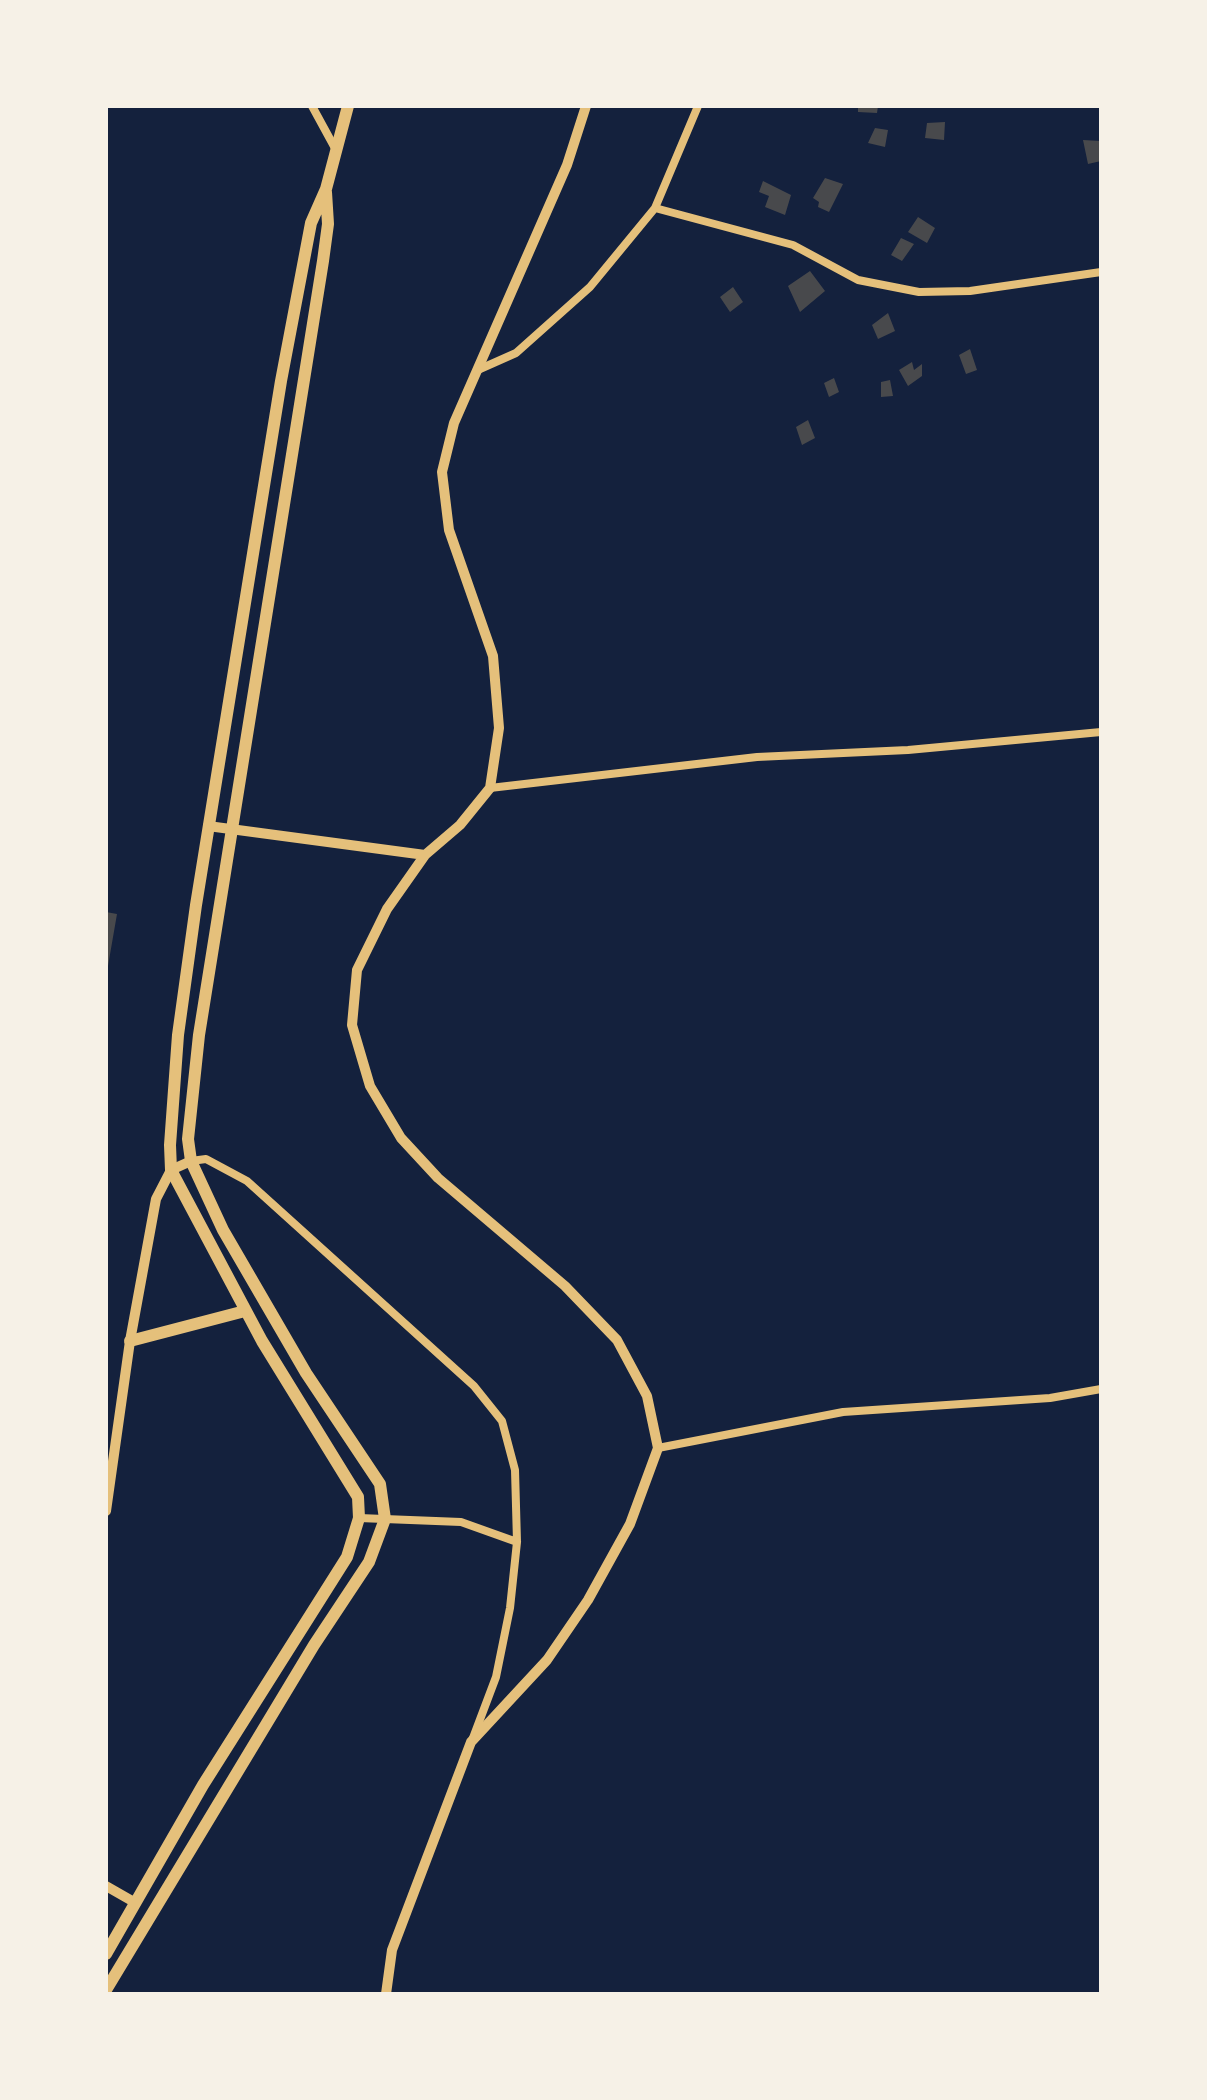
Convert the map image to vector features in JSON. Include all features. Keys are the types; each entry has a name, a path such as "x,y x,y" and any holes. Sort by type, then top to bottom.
{"main road":[{"path":"106,1954 203,1785 347,1557 359,1518 358,1497 245,1311 171,1170 171,1107 178,1035 208,826 295,304 311,223 326,189 348,106"},
{"path":"107,1992 314,1645 369,1562 385,1519 380,1484 285,1337 223,1230 191,1161 189,1108 323,261 328,224 326,189"},
{"path":"130,1341 245,1311"},
{"path":"203,1785 223,1797"}],"street":[{"path":"312,106 336,151"},
{"path":"471,1742 547,1660 588,1600 630,1524 658,1448 647,1396 617,1340 565,1286 438,1178 401,1138 370,1086 352,1025 357,970 387,909 425,855 460,825 490,788 499,728 493,656 449,530 442,472 454,423 567,165 586,106"},
{"path":"480,369 516,353 590,287 655,208 698,106"},
{"path":"655,208 793,245 858,280 919,292 970,291 1101,272"},
{"path":"490,788 757,757 999,744 1101,732"},
{"path":"208,826 425,855"},
{"path":"106,1511 130,1341 156,1199 171,1170 191,1161 206,1159 247,1181 474,1386 502,1421 515,1470 517,1542 510,1608 496,1677 392,1950 386,1994"},
{"path":"658,1448 843,1412 1035,1399 1101,1389"},
{"path":"359,1518 461,1522 517,1542"},
{"path":"106,1886 134,1902"}],"building":[{"path":"858,106 878,106 877,113 858,112"},
{"path":"945,122 944,140 925,138 927,123"},
{"path":"875,128 888,130 885,147 868,143"},
{"path":"1083,140 1101,141 1101,161 1088,164"},
{"path":"825,178 843,184 829,212 818,207 819,202 813,198"},
{"path":"763,181 791,195 785,215 765,207 769,196 759,192"},
{"path":"918,217 935,228 927,243 908,232"},
{"path":"901,238 914,244 902,261 891,255"},
{"path":"810,271 825,291 800,312 788,286"},
{"path":"733,287 743,302 730,312 720,297"},
{"path":"888,313 895,331 878,339 872,325"},
{"path":"970,349 977,370 966,374 959,355"},
{"path":"912,362 914,370 922,364 922,376 908,386 899,370"},
{"path":"834,378 839,392 829,397 824,383"},
{"path":"890,380 893,396 881,397 881,382"},
{"path":"808,420 815,438 802,445 796,427"},
{"path":"106,912 117,914 108,966 106,966"}]}
